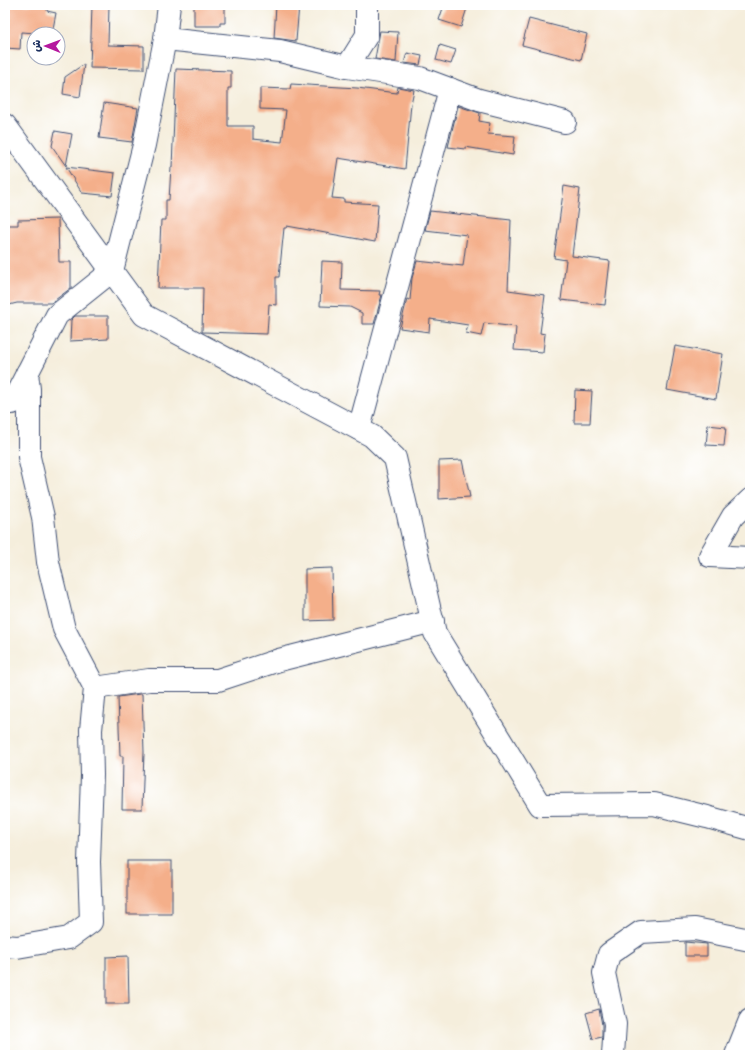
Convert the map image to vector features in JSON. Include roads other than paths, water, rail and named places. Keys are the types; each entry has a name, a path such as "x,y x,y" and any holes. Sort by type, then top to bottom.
{"street":[{"path":"5,403 12,403 57,316 112,271 144,145 165,39 169,5"},
{"path":"348,67 366,36 367,5"},
{"path":"165,39 280,51 348,67 420,78 479,100 565,122"},
{"path":"359,429 412,237 427,167 450,89"},
{"path":"5,125 144,315 372,436 395,458 436,633 540,805 654,804 707,816 750,830"},
{"path":"5,946 17,948 69,938 91,922 89,862 92,775 91,730 95,688 64,629 48,562 43,517 29,457 29,389 27,373"},
{"path":"750,500 733,516 710,556 750,558"},
{"path":"95,688 149,680 218,680 279,660 433,620"},
{"path":"613,1055 615,1024 604,973 609,954 641,932 695,929 750,940"},
{"path":"736,1055 750,1020"}]}
